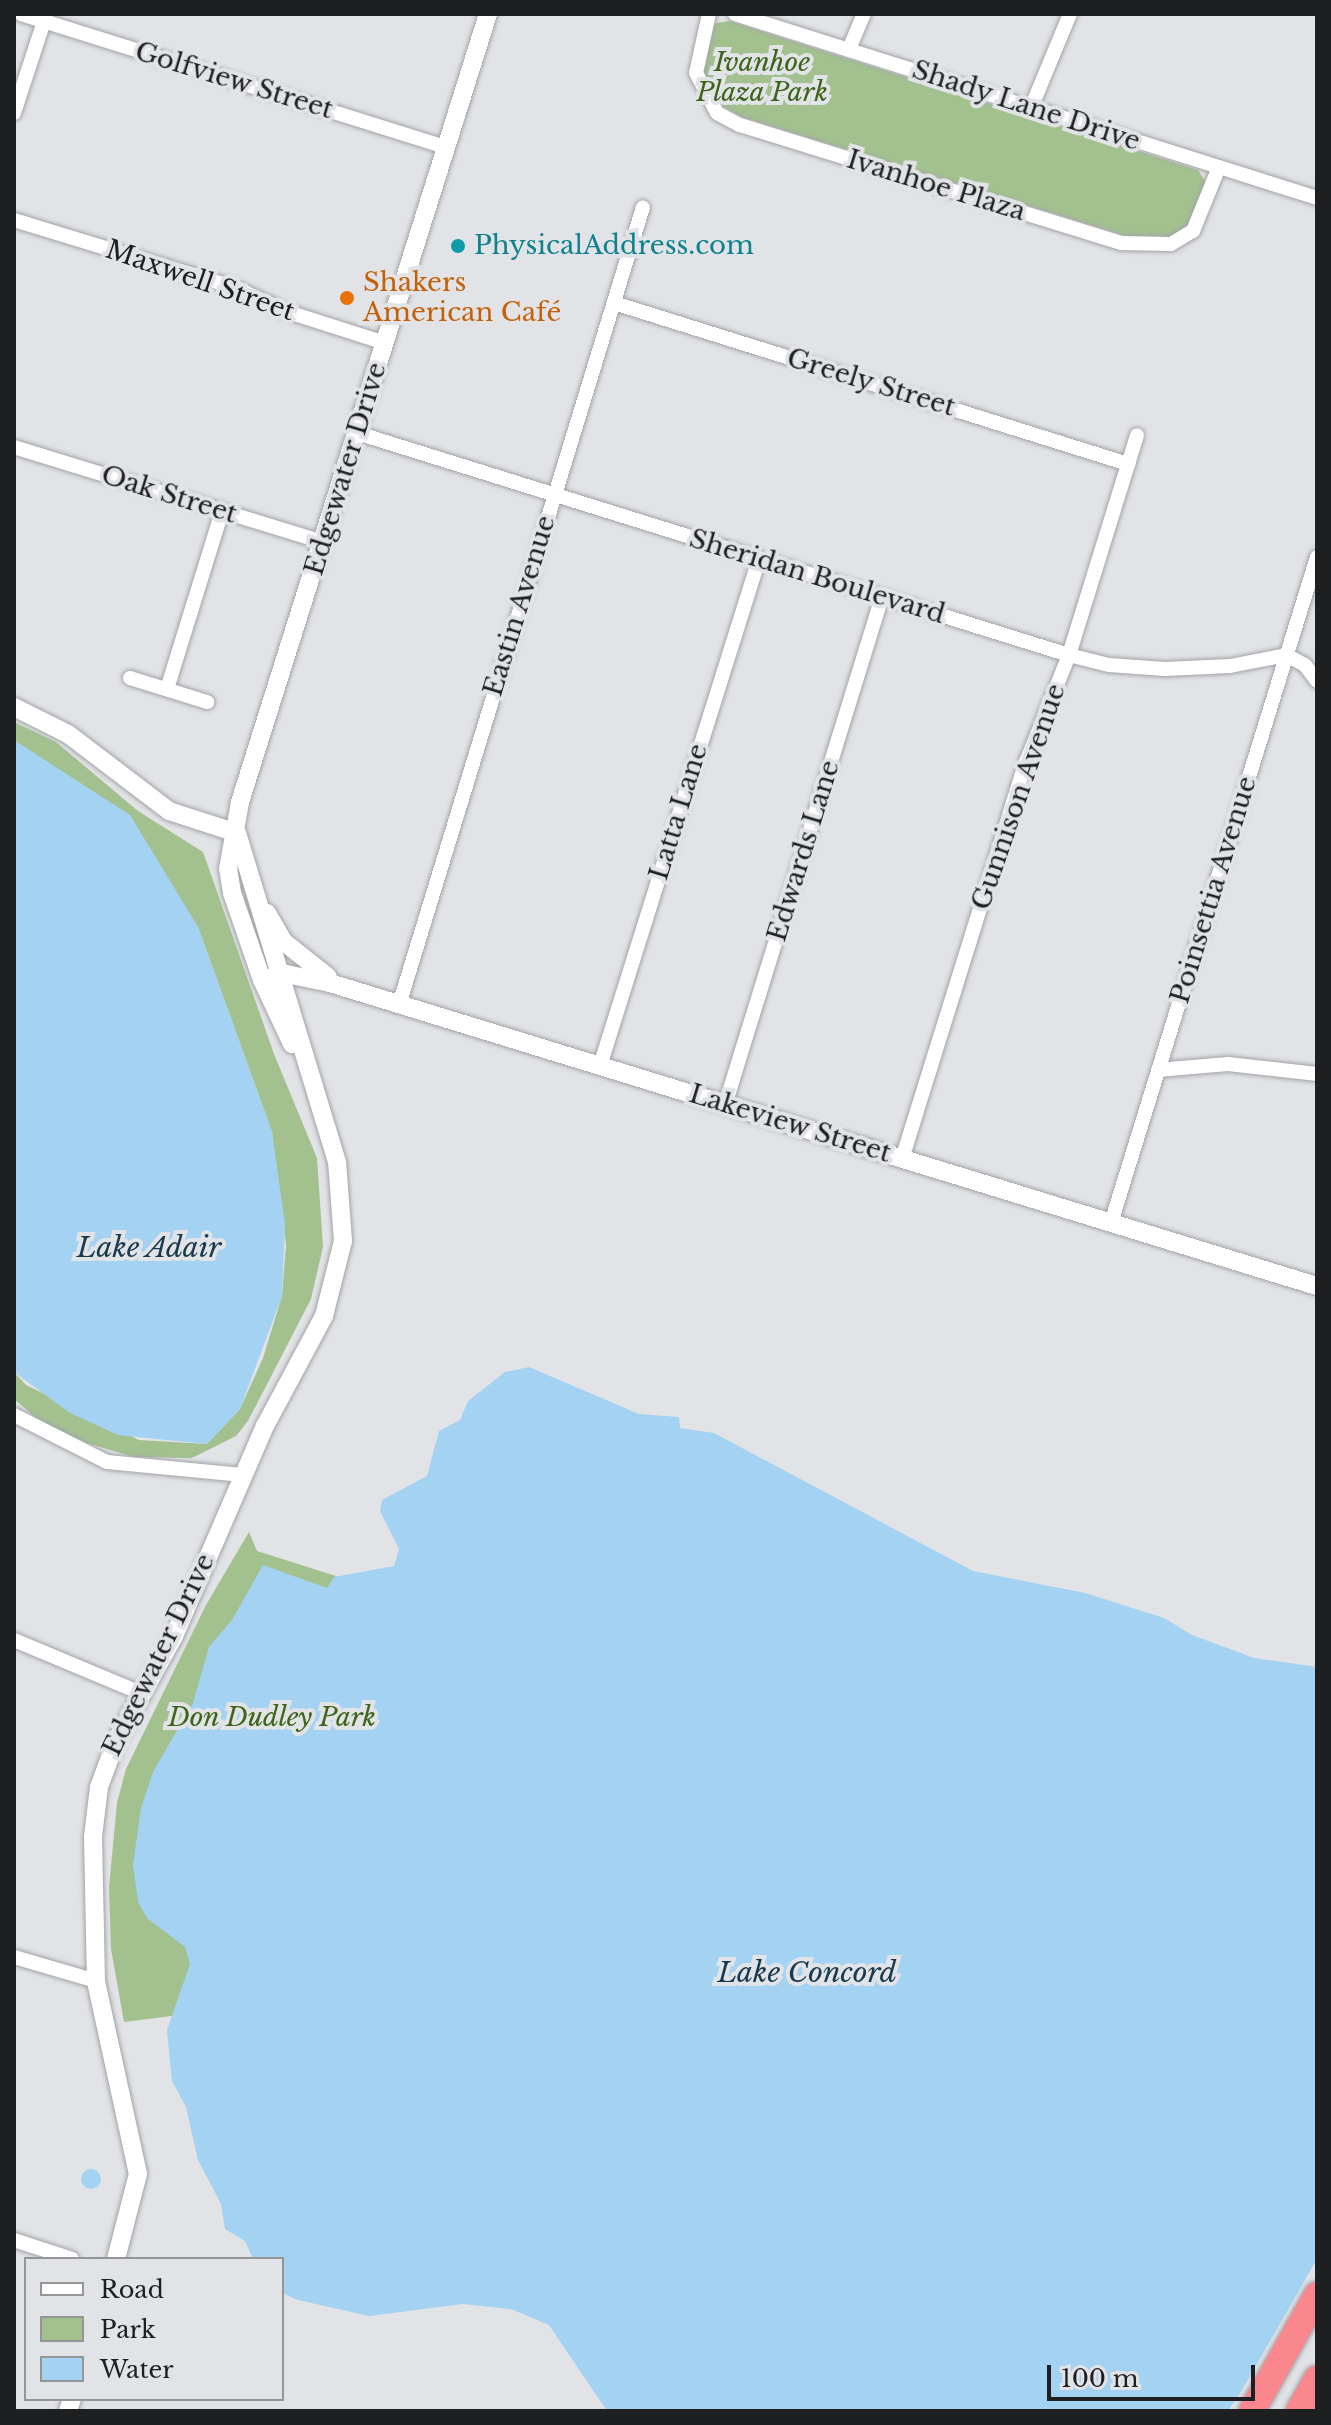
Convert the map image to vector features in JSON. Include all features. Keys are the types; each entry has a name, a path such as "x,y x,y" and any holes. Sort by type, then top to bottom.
{"highway":[{"path":"1255,2406 1317,2295"},
{"path":"1299,2411 1317,2379"}],"street":[{"name":"Golfview Street","path":"21,14 45,18 446,147"},
{"name":"Edgewater Drive","path":"117,2257 138,2174 96,1981 96,1802 106,1762 174,1636 242,1475 324,1316 341,1256 340,1176 309,1074 271,978 232,893 228,869 249,770 488,14"},
{"name":"Ivanhoe Plaza","path":"709,14 696,73 717,113 740,125 1106,238 1149,247 1171,244 1193,231 1219,167"},
{"name":"Shady Lane Drive","path":"735,14 1317,198"},
{"path":"849,49 864,14"},
{"path":"1031,108 1070,14"},
{"path":"14,113 45,18"},
{"name":"Eastin Avenue","path":"399,1005 643,207"},
{"name":"Maxwell Street","path":"14,220 236,288 285,311 385,343"},
{"name":"Greely Street","path":"614,303 1128,464"},
{"name":"Sheridan Boulevard","path":"357,433 1109,665 1165,669 1230,666 1286,655"},
{"name":"Gunnison Avenue","path":"902,1159 1026,762 1069,655 1137,435"},
{"name":"Oak Street","path":"14,447 323,542"},
{"path":"167,689 222,511"},
{"name":"Poinsettia Avenue","path":"1111,1223 1317,557"},
{"name":"Latta Lane","path":"600,1066 759,559"},
{"name":"Edwards Lane","path":"725,1105 882,597"},
{"path":"1286,655 1305,665 1317,681"},
{"path":"130,678 207,702"},
{"path":"14,707 68,734 140,793 176,815 237,833"},
{"name":"Edgewater Drive","path":"237,833 253,890 271,978"},
{"path":"253,890 284,942 312,969 350,989"},
{"name":"Lakeview Street","path":"271,978 350,989 1317,1286"},
{"path":"1158,1070 1228,1064 1317,1074"},
{"path":"14,1415 107,1462 242,1475"},
{"path":"14,1640 143,1694"},
{"path":"14,1957 96,1981"},
{"path":"14,2240 66,2257"}],"green space":[{"name":"Ivanhoe Plaza Park","path":"729,21 1198,170 1206,183 1192,227 1166,239 1133,238 742,117 719,104 702,73 711,24"},
{"path":"14,722 56,742 138,811 203,852 274,1054 317,1158 323,1247 311,1299 248,1421 236,1436 192,1458 134,1457 87,1443 40,1421 14,1399 14,1372 26,1385 139,1440 207,1444 240,1409 263,1358 282,1296 286,1245 272,1132 198,927 166,881 74,782 14,740"},
{"name":"Don Dudley Park","path":"249,1532 257,1551 424,1604 195,2013 124,2022 111,1949 109,1887 117,1803 126,1769 206,1605"}],"water":[{"name":"Lake Adair","path":"14,740 130,815 198,927 272,1132 285,1224 282,1296 240,1409 207,1444 118,1435 70,1413 14,1372"},
{"name":"Lake Concord","path":"529,1367 639,1414 679,1417 680,1428 714,1433 973,1571 1085,1593 1164,1618 1192,1635 1254,1658 1317,1667 1317,2282 1228,2411 607,2411 549,2325 511,2309 463,2304 369,2316 298,2300 284,2294 284,2257 252,2257 245,2241 225,2229 221,2204 198,2160 186,2107 172,2081 167,2030 190,1964 185,1947 147,1918 138,1902 133,1865 141,1808 153,1772 193,1703 209,1647 232,1620 263,1565 327,1588 334,1577 394,1566 399,1549 380,1511 382,1500 427,1476 439,1431 460,1420 468,1401 505,1372"},
{"path":"91,2169 98,2172 101,2179 98,2186 91,2189 84,2186 81,2179 84,2172"}],"pier":[{"path":"1317,2259 1317,2289 1253,2387 1243,2399 1238,2397"}],"place":[{"name":"PhysicalAddress.com","path":"458,246"},
{"name":"Shakers American Café","path":"347,298"}]}
